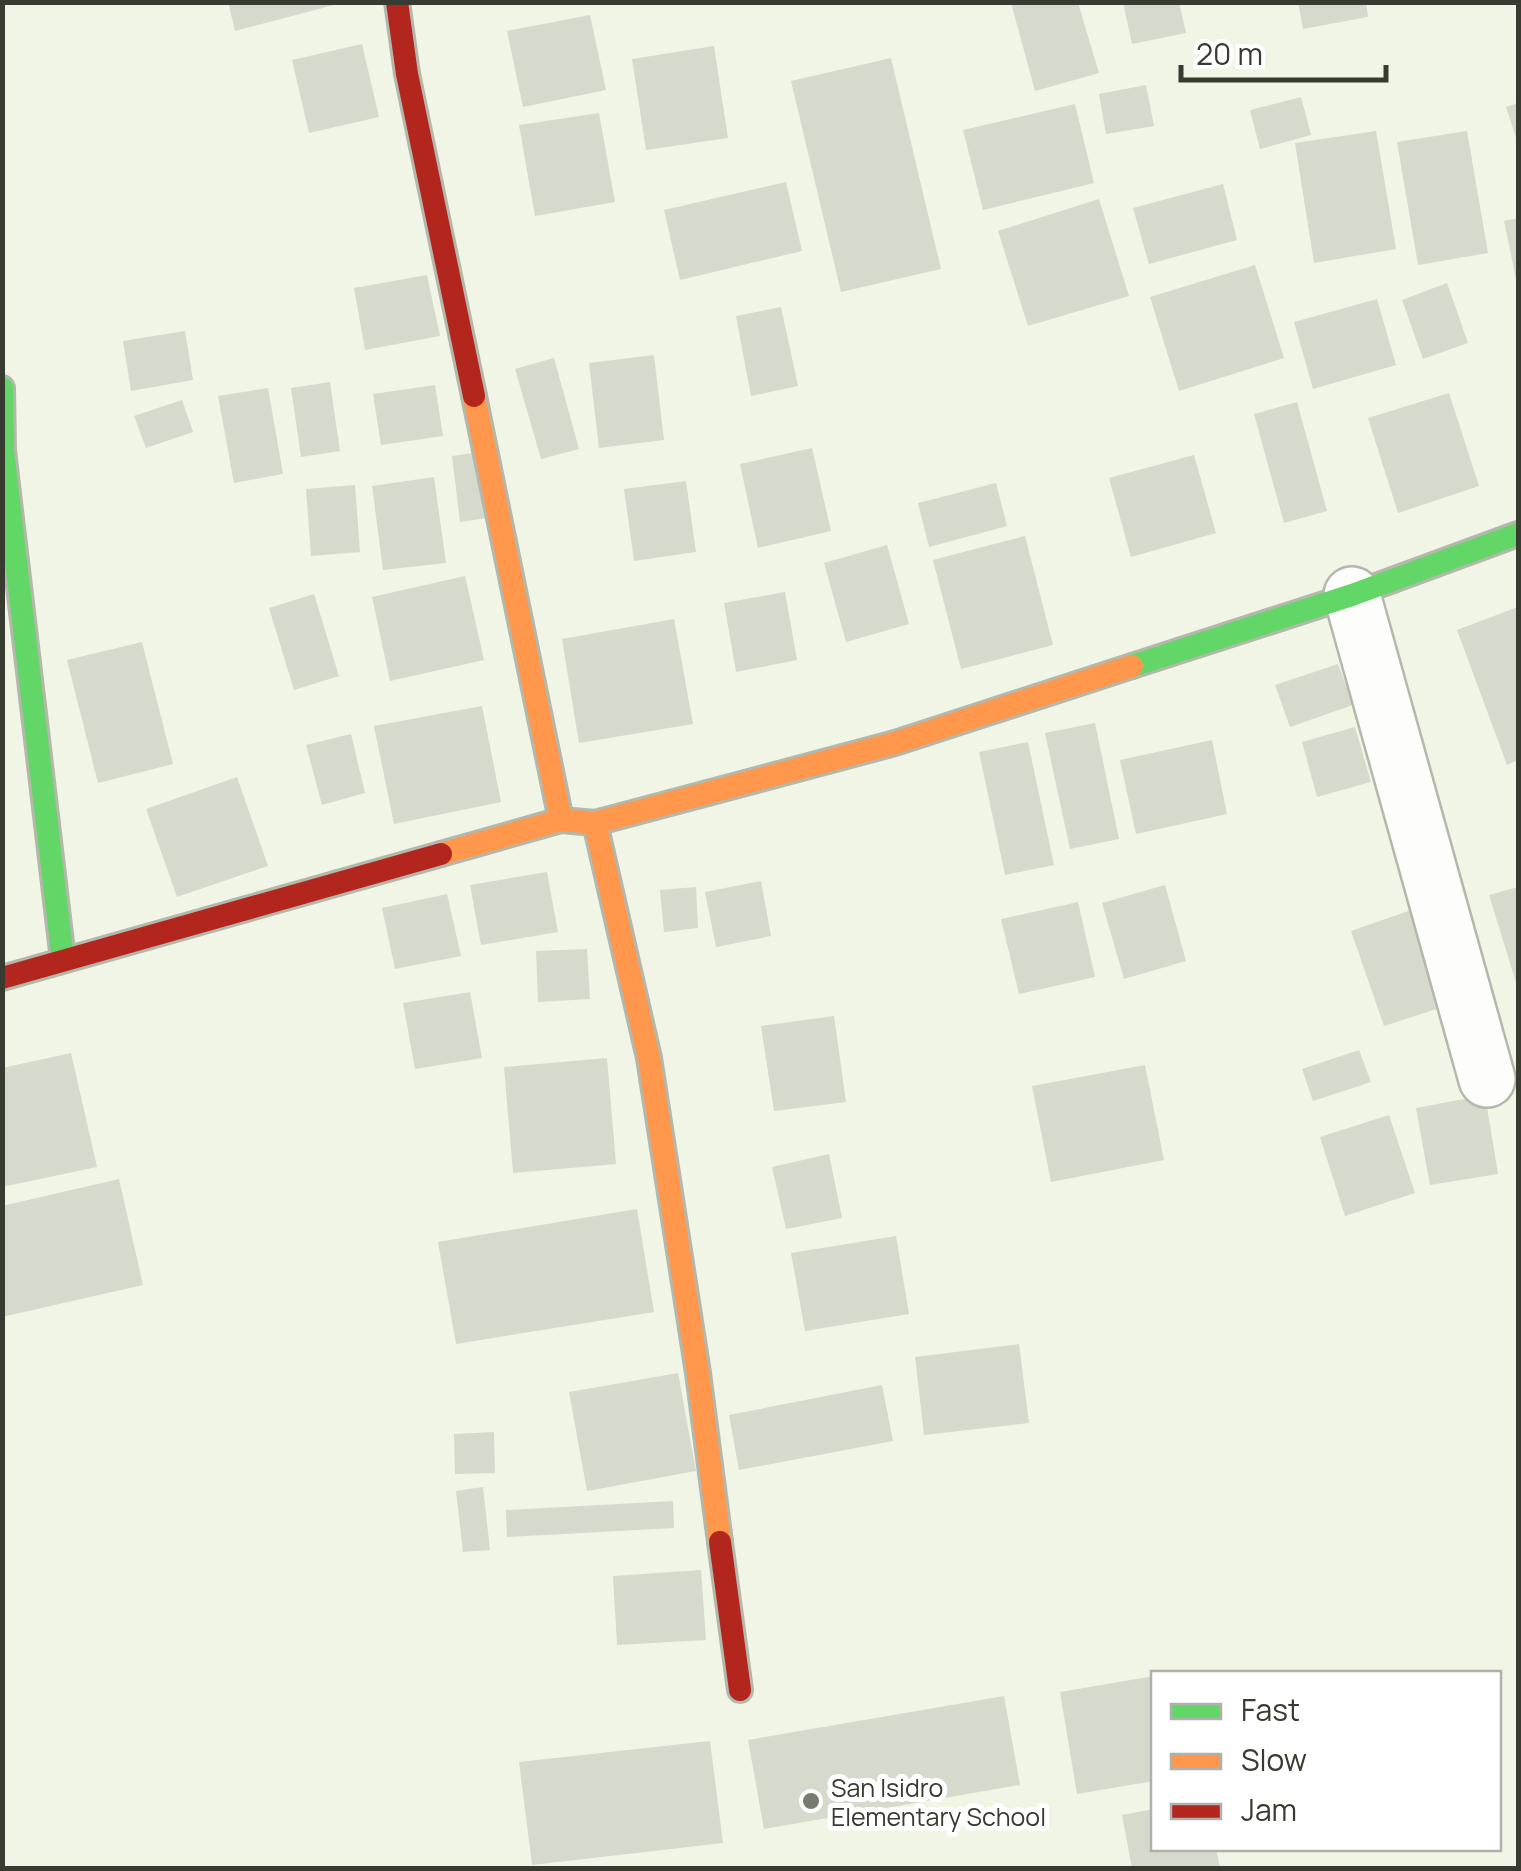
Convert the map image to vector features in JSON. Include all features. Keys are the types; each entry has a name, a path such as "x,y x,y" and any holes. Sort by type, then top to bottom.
{"street":[{"path":"397,2 408,74 560,820"},
{"path":"2,388 4,451 64,960"},
{"path":"2,978 560,820 595,823 894,743 1352,596 1518,534"},
{"path":"1352,596 1487,1080"},
{"path":"595,823 649,1058 698,1372 740,1690"}],"building":[{"path":"228,2 338,2 338,4 235,31"},
{"path":"1123,2 1179,2 1186,33 1132,44"},
{"path":"1298,2 1366,2 1368,17 1303,29"},
{"path":"1011,3 1078,3 1099,73 1035,91"},
{"path":"590,15 606,90 523,107 507,31"},
{"path":"362,44 379,117 309,133 292,60"},
{"path":"714,46 728,138 646,150 632,59"},
{"path":"891,58 941,269 841,292 791,81"},
{"path":"1146,85 1154,126 1106,134 1099,94"},
{"path":"1301,97 1311,135 1260,149 1250,110"},
{"path":"1518,103 1518,144 1506,107"},
{"path":"1075,104 1094,183 983,210 963,130"},
{"path":"599,113 615,202 535,216 519,125"},
{"path":"1376,131 1396,249 1314,263 1295,143"},
{"path":"1467,131 1488,253 1418,265 1397,142"},
{"path":"786,182 802,251 680,280 664,210"},
{"path":"1223,184 1237,240 1149,264 1133,208"},
{"path":"1099,199 1129,296 1028,326 998,231"},
{"path":"1518,218 1518,284 1517,284 1504,221"},
{"path":"1255,265 1284,358 1179,391 1150,297"},
{"path":"427,275 440,336 365,350 354,288"},
{"path":"1447,283 1468,343 1423,359 1402,300"},
{"path":"1377,299 1396,365 1313,389 1294,322"},
{"path":"781,307 798,386 751,396 736,316"},
{"path":"185,331 193,380 131,391 123,341"},
{"path":"654,355 664,440 599,448 589,363"},
{"path":"554,358 579,449 541,459 515,369"},
{"path":"330,382 340,451 301,457 291,388"},
{"path":"435,385 443,436 381,445 373,394"},
{"path":"268,388 283,474 234,483 218,396"},
{"path":"1449,393 1479,486 1398,513 1368,418"},
{"path":"182,400 193,432 146,448 134,416"},
{"path":"1297,402 1327,511 1284,523 1254,414"},
{"path":"812,448 831,531 758,548 740,464"},
{"path":"480,452 487,518 460,522 452,456"},
{"path":"1194,455 1216,533 1131,557 1109,478"},
{"path":"434,477 446,563 383,570 372,486"},
{"path":"686,481 696,552 634,561 624,489"},
{"path":"996,483 1007,526 929,547 918,503"},
{"path":"355,485 360,552 311,556 306,489"},
{"path":"1025,536 1053,645 961,669 933,560"},
{"path":"887,545 909,624 846,642 824,563"},
{"path":"465,576 484,660 390,681 372,597"},
{"path":"785,592 797,660 736,672 724,603"},
{"path":"314,594 339,676 294,690 269,608"},
{"path":"1518,607 1518,760 1507,765 1457,630"},
{"path":"674,619 693,724 579,743 562,639"},
{"path":"142,642 173,764 98,783 67,660"},
{"path":"1338,664 1353,705 1290,727 1275,685"},
{"path":"482,706 501,802 394,824 374,726"},
{"path":"1095,723 1119,839 1070,849 1045,733"},
{"path":"1355,727 1371,782 1317,797 1302,742"},
{"path":"351,734 365,793 322,805 306,745"},
{"path":"1212,740 1227,814 1136,834 1120,760"},
{"path":"1028,742 1054,865 1005,875 979,752"},
{"path":"237,777 268,866 177,897 146,809"},
{"path":"547,872 558,932 481,945 470,885"},
{"path":"761,881 771,936 716,947 705,892"},
{"path":"1165,885 1186,961 1124,979 1102,903"},
{"path":"696,887 698,928 664,932 660,890"},
{"path":"1518,887 1518,989 1489,895"},
{"path":"447,894 461,956 395,969 382,908"},
{"path":"1078,902 1095,977 1019,994 1001,919"},
{"path":"1414,909 1446,1006 1384,1026 1351,931"},
{"path":"587,949 590,999 538,1002 536,951"},
{"path":"470,992 482,1058 415,1069 403,1003"},
{"path":"834,1016 846,1102 774,1111 761,1026"},
{"path":"1359,1050 1371,1082 1313,1101 1302,1069"},
{"path":"71,1053 97,1167 2,1187 2,1068"},
{"path":"607,1058 616,1164 513,1173 504,1067"},
{"path":"1145,1065 1164,1160 1051,1182 1032,1086"},
{"path":"1485,1095 1498,1174 1430,1185 1416,1108"},
{"path":"1389,1115 1415,1193 1345,1216 1320,1137"},
{"path":"829,1154 842,1218 786,1229 772,1167"},
{"path":"119,1179 143,1285 2,1317 2,1206"},
{"path":"637,1209 654,1312 456,1344 438,1242"},
{"path":"896,1236 909,1314 805,1331 791,1253"},
{"path":"1019,1344 1029,1423 924,1435 915,1357"},
{"path":"678,1373 696,1471 587,1491 569,1392"},
{"path":"882,1385 893,1441 739,1470 729,1415"},
{"path":"494,1432 495,1473 455,1474 454,1434"},
{"path":"483,1487 490,1550 463,1552 456,1491"},
{"path":"673,1501 674,1528 507,1537 506,1510"},
{"path":"701,1570 706,1640 617,1645 613,1576"},
{"path":"1151,1677 1151,1782 1077,1794 1060,1692"},
{"path":"1004,1696 1020,1785 764,1829 748,1740"},
{"path":"710,1741 723,1843 532,1865 519,1762"},
{"path":"1151,1810 1151,1851 1217,1851 1220,1868 1132,1868 1122,1815"}],"traffic: fast":[{"path":"2,388 3,451 63,960"},
{"path":"1132,666 1352,595 1518,534"}],"traffic: slow":[{"path":"474,396 561,820"},
{"path":"441,854 561,820 595,823 895,743 1132,666"},
{"path":"595,823 649,1058 720,1542"}],"traffic: jam":[{"path":"397,2 407,74 474,396"},
{"path":"2,978 441,854"},
{"path":"720,1542 740,1690"}],"place":[{"name":"San Isidro Elementary School","path":"811,1801"}]}
